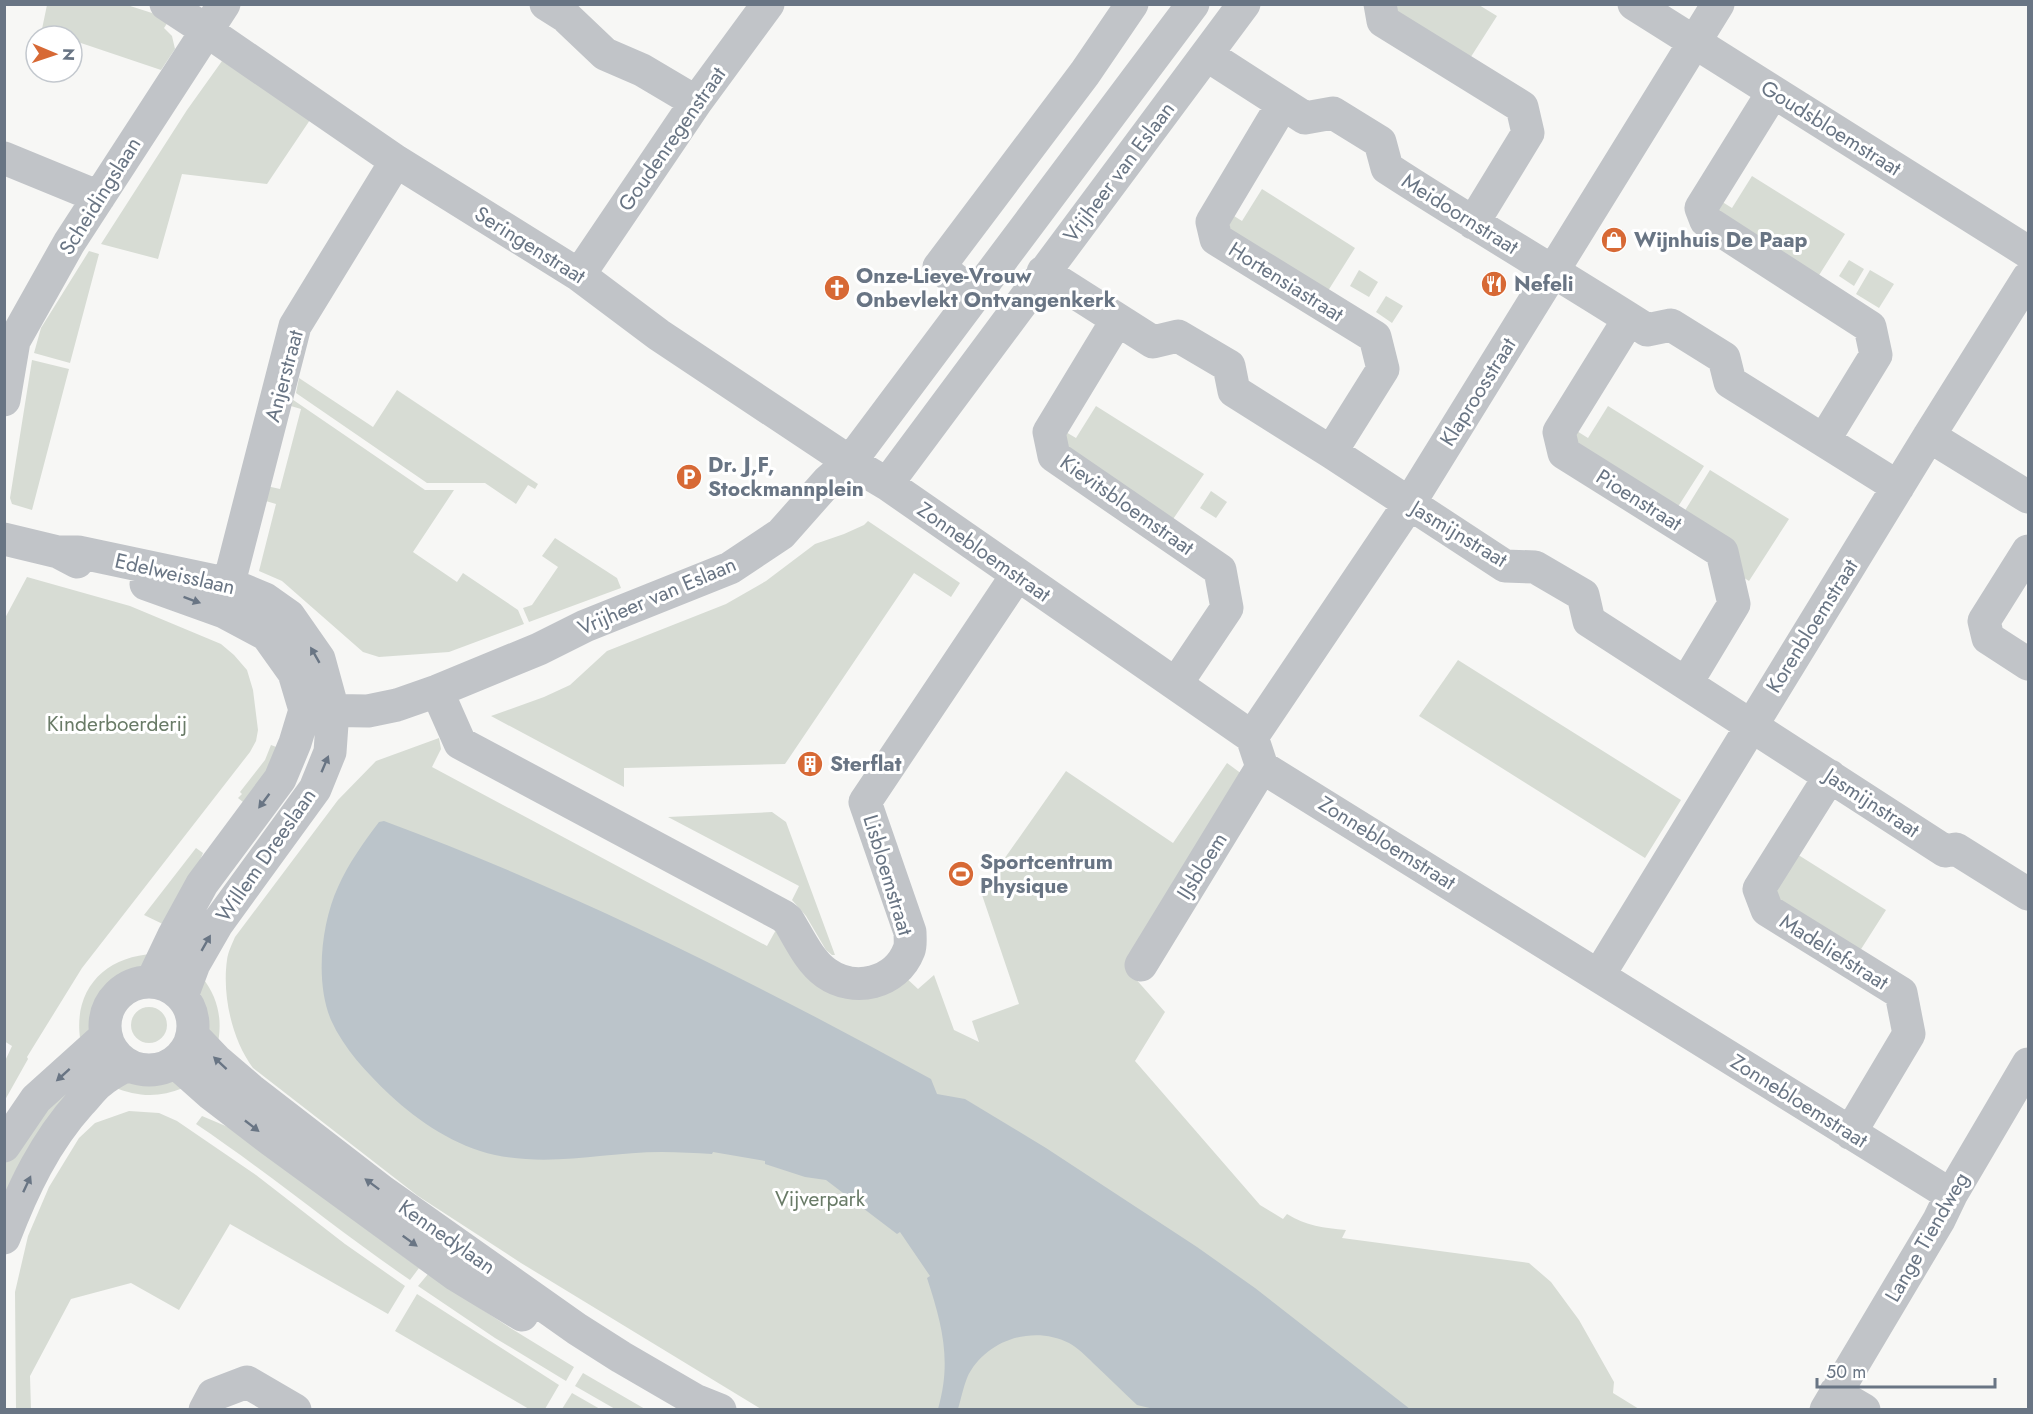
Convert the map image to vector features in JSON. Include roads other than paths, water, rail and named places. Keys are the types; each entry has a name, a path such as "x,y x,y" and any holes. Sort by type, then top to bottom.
{"street":[{"name":"Seringenstraat","path":"166,4 215,17 396,161 579,275 659,335 850,462"},
{"path":"546,4 565,16 605,54 642,70 696,102"},
{"name":"Goudenregenstraat","path":"579,275 696,102 768,4"},
{"path":"975,295 939,267 1085,73 1132,4"},
{"name":"Vrijheer van Eslaan","path":"887,484 1244,4"},
{"path":"1380,4 1383,21 1522,107 1528,133 1473,224"},
{"name":"Goudsbloemstraat","path":"1634,4 2028,252"},
{"name":"Klaproosstraat","path":"1257,752 1718,4"},
{"name":"Vrijheer van Eslaan","path":"319,710 368,711 397,705 437,691 538,649 585,626 730,568 781,534 828,481 850,462 1192,5"},
{"name":"Scheidingslaan","path":"4,400 9,340 215,17"},
{"name":"Meidoornstraat","path":"1207,55 1305,118 1333,113 1380,142 1387,168 1473,224 1552,270 1647,330 1671,325 1724,358 1730,382 1898,487"},
{"path":"1773,92 1701,208 1706,221 1870,327 1876,355 1824,440"},
{"name":"Hortensiastraat","path":"1282,105 1212,222 1216,239 1375,337 1383,369 1331,452"},
{"path":"4,158 99,197"},
{"name":"Anjerstraat","path":"226,598 296,326 396,161"},
{"name":"Jasmijnstraat","path":"1043,272 1153,342 1178,336 1229,366 1234,391 1505,566 1535,567 1583,595 1589,621 1946,851 1956,849 2028,894"},
{"name":"Korenbloemstraat","path":"1599,975 2028,278"},
{"name":"Pioenstraat","path":"1629,319 1559,432 1564,453 1722,552 1734,604 1687,682"},
{"name":"Kievitsbloemstraat","path":"1117,320 1049,432 1054,456 1220,570 1227,608 1176,684"},
{"path":"1929,436 2028,497"},
{"name":"Zonnebloemstraat","path":"850,462 887,484 1176,684 1257,752 1599,975 1951,1195"},
{"name":"Edelweisslaan","path":"4,539 58,552 78,552 226,598 265,599 289,616 319,659 319,710"},
{"path":"2028,551 1984,621 1988,638 2028,664"},
{"name":"Lisbloemstraat","path":"437,691 460,743 783,916 816,964 828,975 852,984 878,981 891,974 903,962 910,948 910,932 865,802 1017,575"},
{"name":"Willem Dreeslaan","path":"152,981 202,884 280,779 295,743 319,710"},
{"name":"Willem Dreeslaan","path":"182,996 194,964 217,924 315,789 330,752 319,710"},
{"name":"IJsbloem","path":"1141,965 1257,752"},
{"name":"Madeliefstraat","path":"1830,776 1759,889 1767,910 1901,993 1909,1034 1850,1133"},
{"path":"152,981 174,988 182,996 192,1015 184,1049 164,1068 139,1069 128,1065 114,1053 106,1036 105,1022 108,1009 126,988 152,981"},
{"path":"4,1146 36,1099 106,1036"},
{"name":"Kennedylaan","path":"184,1049 198,1083 271,1140 456,1275 673,1410"},
{"name":"Kennedylaan","path":"184,1049 216,1060 382,1192 577,1329 687,1395 720,1410"},
{"name":"Lange Tiendweg","path":"1831,1401 1939,1220 1951,1195 2028,1064"},
{"path":"4,1238 31,1175 52,1138 70,1114 99,1083 128,1065"},
{"path":"205,1410 213,1395 247,1382 295,1410"},
{"path":"1831,1401 1864,1410"}],"place":[{"name":"Wijnhuis De Paap","path":"1614,240"},
{"name":"Nefeli","path":"1494,284"},
{"name":"Onze-Lieve-Vrouw Onbevlekt Ontvangenkerk","path":"837,288"},
{"name":"Dr. J,F, Stockmannplein","path":"689,477"},
{"name":"Sterflat","path":"810,764"},
{"name":"Sportcentrum Physique","path":"961,874"}],"park label":[{"name":"Kinderboerderij","path":"117,724"},
{"name":"Vijverpark","path":"820,1199"}]}
